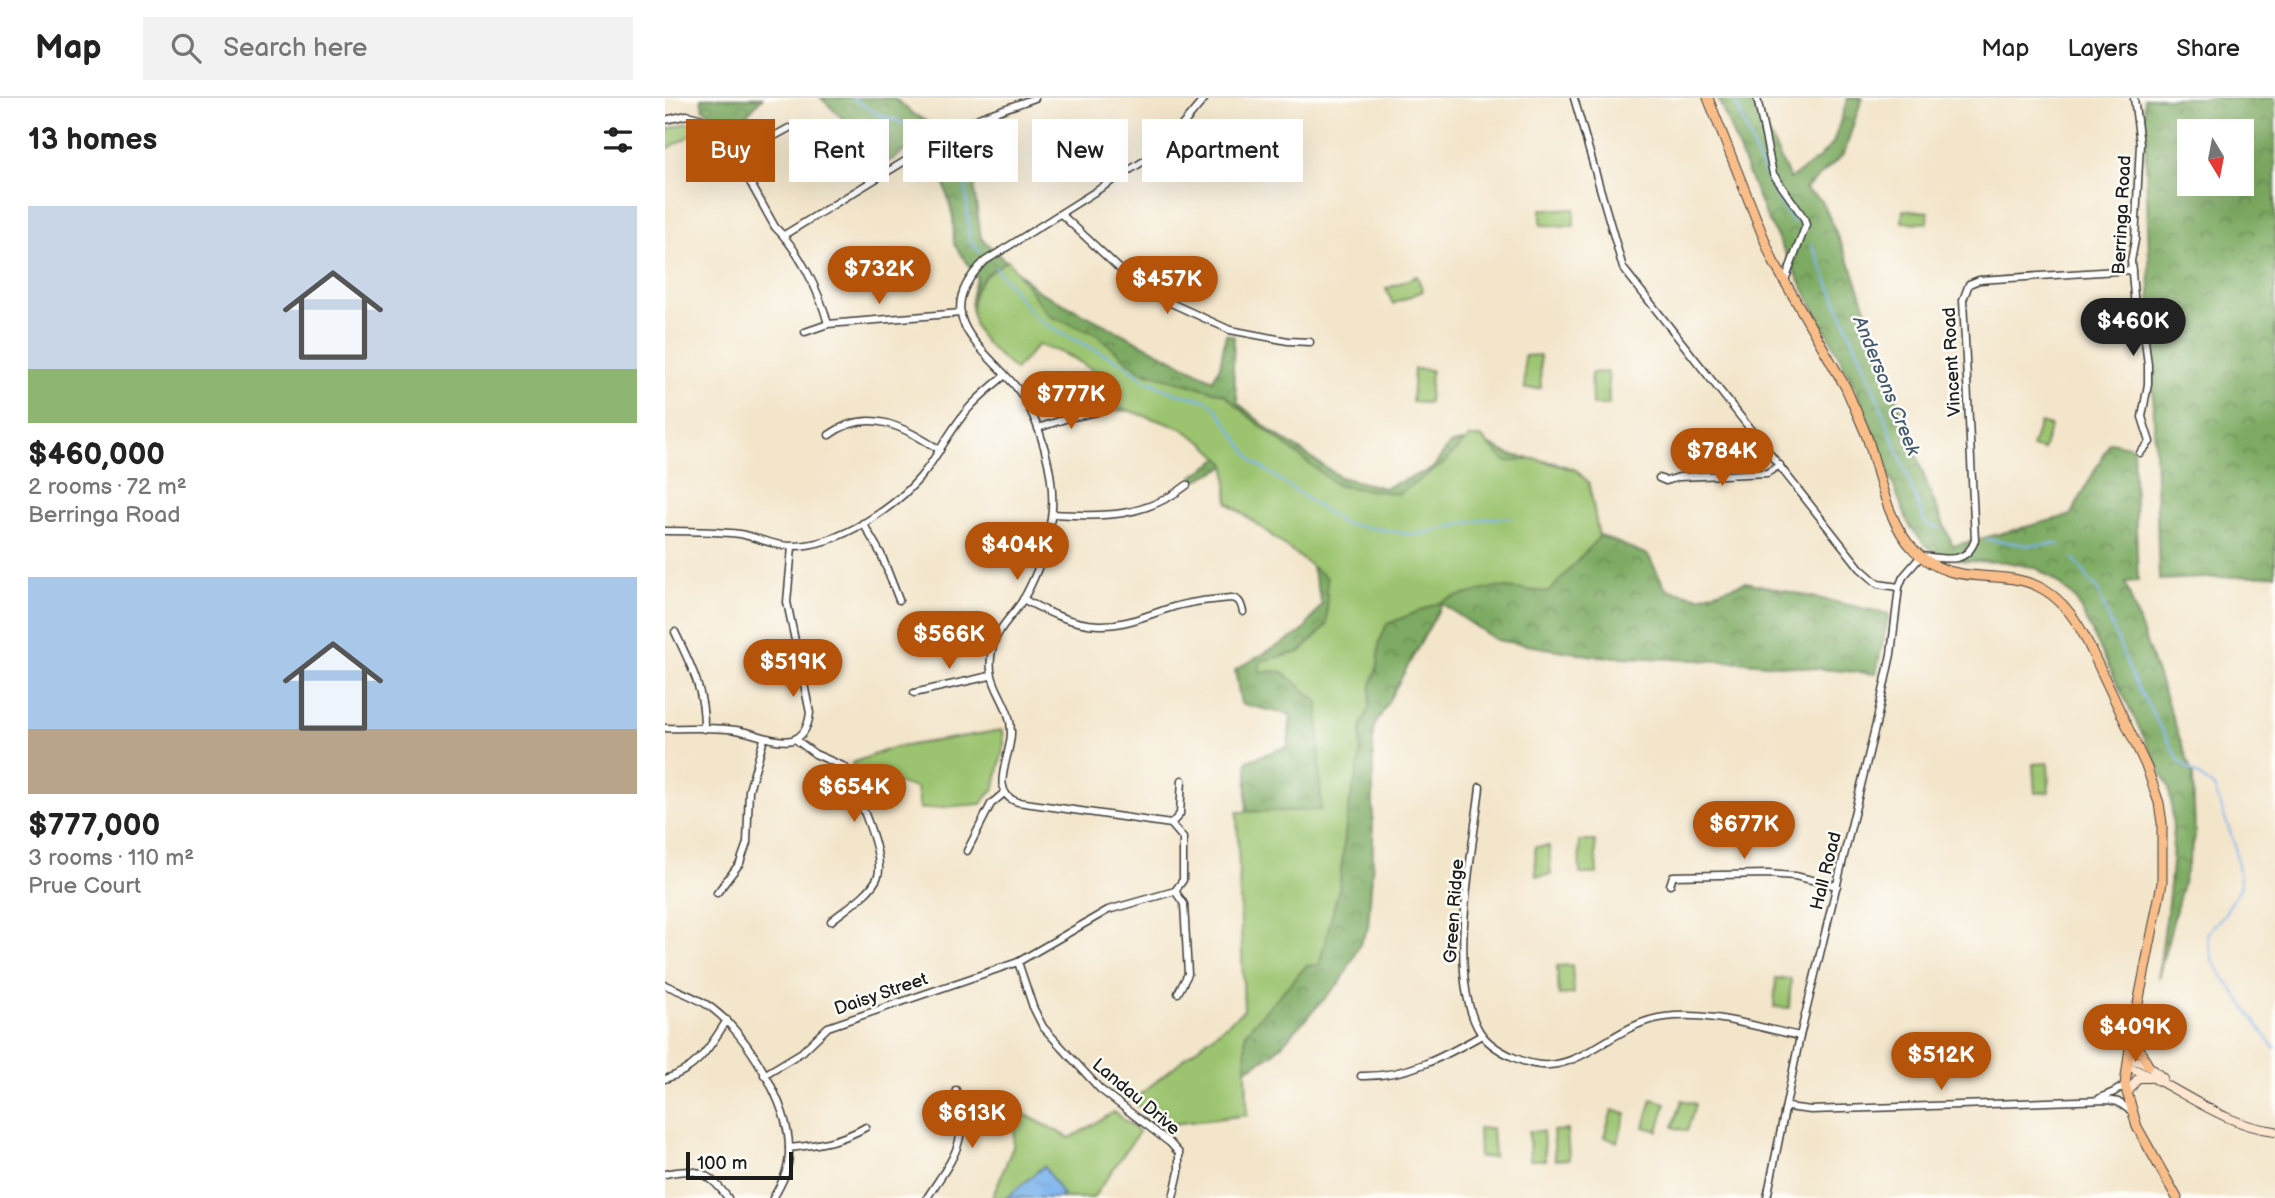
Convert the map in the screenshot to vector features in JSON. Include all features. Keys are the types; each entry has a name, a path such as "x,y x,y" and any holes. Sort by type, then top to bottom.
{"main road":[{"path":"1708,98 1762,238 1784,283 1846,388 1902,536 1921,556 1945,570 2019,579 2035,584 2059,599 2074,615 2085,636 2147,768 2157,796 2162,823 2162,883 2128,1062 2126,1089 2130,1111 2137,1127 2176,1198"},
{"path":"2143,985 2136,1039 2138,1048 2148,1065 2173,1087"},
{"path":"2128,1062 2148,1065"},
{"path":"2128,1062 2229,1120 2275,1131"},
{"path":"2126,1089 2138,1078 2162,1081"}],"street":[{"path":"784,236 954,131 981,117 1035,98"},
{"path":"1018,962 1108,910 1175,891 1184,880 1183,838 1171,824 1018,802 1005,793 1001,780 1011,744 1011,727 990,676 989,660 993,643 1024,599 1040,563 1052,514 1049,470 1038,428 1016,387 971,339 965,330 961,313 968,281 985,261 1163,148 1205,98"},
{"path":"1574,98 1623,268 1865,574 1878,584 1899,587 1903,577 1921,556"},
{"path":"1758,98 1773,174 1804,218 1806,225 1784,283"},
{"name":"Berringa Road","path":"2134,98 2140,144 2132,270 2135,308 2145,340 2148,365 2148,384 2142,417 2150,442 2140,453"},
{"path":"665,120 687,115 703,119"},
{"path":"775,136 789,128"},
{"path":"750,182 775,227 784,236 821,298 828,324"},
{"path":"1061,214 1137,285 1160,298 1230,330 1310,342"},
{"name":"Vincent Road","path":"1921,556 1960,558 1971,551 1975,540 1963,300 1969,284 1979,279 2132,270"},
{"path":"805,332 828,324 961,313"},
{"path":"665,531 736,534 792,547 808,546 831,539 863,523 911,487 969,408 1004,376"},
{"path":"1038,428 1097,412"},
{"path":"829,435 844,425 860,421 879,422 908,431 940,450"},
{"path":"1667,490 1663,480 1767,473 1780,465"},
{"path":"1052,514 1106,516 1127,513 1145,509 1173,496 1187,485"},
{"path":"863,523 881,554 898,600"},
{"path":"976,540 1040,563"},
{"path":"665,729 741,731 784,741 795,739 809,723 810,713 787,602 792,547"},
{"name":"Hall Road","path":"1767,1198 1800,1037 1883,689 1896,624 1899,587"},
{"path":"1024,599 1048,612 1074,621 1100,625 1133,621 1184,604 1231,598 1237,599 1243,612"},
{"path":"675,632 701,690 705,709 704,729"},
{"path":"914,693 990,676"},
{"path":"717,893 740,863 747,843 749,790 764,738"},
{"path":"795,739 815,754 845,767 863,805 880,865 877,877 870,887 831,921"},
{"path":"1171,824 1180,814 1182,780"},
{"name":"Green Ridge","path":"1480,787 1464,928 1463,962 1466,994 1473,1019 1482,1035"},
{"path":"967,851 992,804 1005,793"},
{"path":"1669,868 1673,876 1670,885"},
{"path":"1673,876 1769,874 1795,876 1837,886"},
{"path":"1175,891 1184,904 1188,974 1178,993"},
{"name":"Daisy Street","path":"764,1075 802,1052 828,1027 1018,962"},
{"name":"Landau Drive","path":"1018,962 1033,1007 1043,1027 1100,1089 1164,1138 1179,1153 1181,1162 1173,1198"},
{"path":"665,985 699,1000 727,1020 740,1034 785,1116 789,1147 788,1166 784,1182 773,1198"},
{"path":"1361,1076 1404,1071 1426,1064 1482,1035 1504,1053 1525,1062 1548,1066 1571,1062 1632,1025 1663,1017 1699,1015 1800,1037"},
{"path":"665,1079 683,1073 698,1062 727,1020"},
{"path":"2095,1099 2126,1089"},
{"path":"927,1198 954,1156 961,1139 963,1114 956,1090"},
{"path":"1787,1107 1811,1110 2095,1099 2114,1100 2130,1111"},
{"path":"789,1147 817,1145 849,1136 866,1127"},
{"path":"665,1174 684,1170 702,1173 718,1184 728,1198"}],"green space":[{"path":"701,98 762,98 743,119 721,119 703,109"},
{"path":"821,98 894,98 922,119 903,119 903,152 889,161 889,119 843,119"},
{"path":"1718,98 1752,98 1790,179 1819,158 1833,143 1848,98 1862,98 1844,154 1805,189 1822,201 1853,271 1929,490 1953,546 2071,515 2110,442 2133,447 2138,581 2125,582 2193,776 2195,837 2158,979 2172,859 2169,788 2076,600 2060,584 2036,568 2006,562 1965,561 1934,551 1925,545 1909,525 1854,385 1764,212"},
{"path":"2144,98 2275,98 2275,575 2159,580"},
{"path":"686,123 686,138 665,150 665,130"},
{"path":"944,182 975,182 981,238 1038,291 1213,380 1220,366 1226,334 1234,336 1233,371 1238,403 1271,431 1340,477 1384,488 1432,469 1450,444 1478,439 1511,455 1556,463 1576,470 1599,535 1648,555 1666,589 1700,597 1746,582 1889,614 1876,674 1745,662 1594,656 1496,640 1442,604 1373,729 1373,859 1368,928 1342,980 1273,1054 1246,1070 1247,1115 1163,1125 1245,1011 1247,761 1288,746 1291,715 1241,704 1235,670 1302,632 1322,604 1311,564 1228,503 1226,466 1195,481 1192,477 1221,457 1197,430 1138,410 1103,412 1101,409 1125,384 1030,337 1005,361 982,332 972,314 972,292 977,278 954,244 953,217"},
{"path":"1541,209 1574,209 1574,226 1541,225"},
{"path":"1903,210 1928,212 1927,223 1902,222"},
{"path":"1008,260 1049,316 1096,334 1140,371 1224,394 1338,486 1399,494 1443,464 1469,437 1481,437 1506,462 1534,459 1576,470 1589,483 1599,537 1549,592 1496,587 1451,598 1387,624 1379,643 1378,665 1371,685 1369,707 1361,727 1360,760 1348,810 1339,888 1319,965 1306,966 1245,1033 1247,1115 1163,1125 1132,1101 1244,1010 1237,812 1321,810 1318,702 1282,671 1260,672 1260,661 1300,652 1327,625 1327,578 1228,502 1226,464 1205,444 1181,428 1103,402 1119,388 1069,355 1038,345 1015,370 993,350 977,329 972,304 981,281"},
{"path":"1417,276 1423,291 1393,304 1386,289"},
{"path":"1540,355 1541,388 1525,389 1524,356"},
{"path":"1414,369 1431,370 1429,403 1412,402"},
{"path":"1608,372 1609,405 1592,405 1591,373"},
{"path":"2040,423 2051,426 2043,450 2032,447"},
{"path":"1003,730 1004,744 995,787 981,804 920,809 917,788 854,772 852,763 892,748"},
{"path":"2048,763 2049,792 2035,793 2033,764"},
{"path":"1579,841 1595,841 1597,874 1580,874"},
{"path":"1549,846 1551,875 1536,876 1535,847"},
{"path":"1572,965 1574,994 1559,995 1557,966"},
{"path":"1776,978 1791,979 1789,1008 1774,1007"},
{"path":"1652,1099 1666,1103 1658,1131 1644,1127"},
{"path":"1682,1100 1696,1104 1687,1131 1673,1127"},
{"path":"1016,1110 1070,1138 1114,1112 1139,1132 1093,1198 992,1198 1013,1147"},
{"path":"1612,1110 1626,1114 1617,1142 1604,1137"},
{"path":"1492,1128 1494,1157 1479,1158 1478,1129"},
{"path":"1567,1130 1569,1159 1555,1160 1553,1131"},
{"path":"1529,1131 1543,1131 1545,1160 1530,1160"}],"water":[{"path":"1044,1166 1063,1195 1059,1198 1006,1198"}],"waterway":[{"path":"853,98 875,113 903,123"},
{"name":"Andersons Creek","path":"1735,98 1767,179 1794,223"},
{"name":"Andersons Creek","path":"966,182 969,239 980,252"},
{"name":"Andersons Creek","path":"1812,245 1869,376 1926,525 1940,528"},
{"path":"995,267 1034,316 1056,331 1125,364 1145,380 1174,393 1206,400 1216,408 1254,462 1342,523 1415,535 1490,518 1510,518"},
{"name":"Andersons Creek","path":"1986,539 2028,545 2059,544"},
{"name":"Andersons Creek","path":"2073,558 2097,589 2134,681 2181,763 2214,787 2235,846 2241,886 2225,913 2207,934 2213,962 2275,1049"}]}
